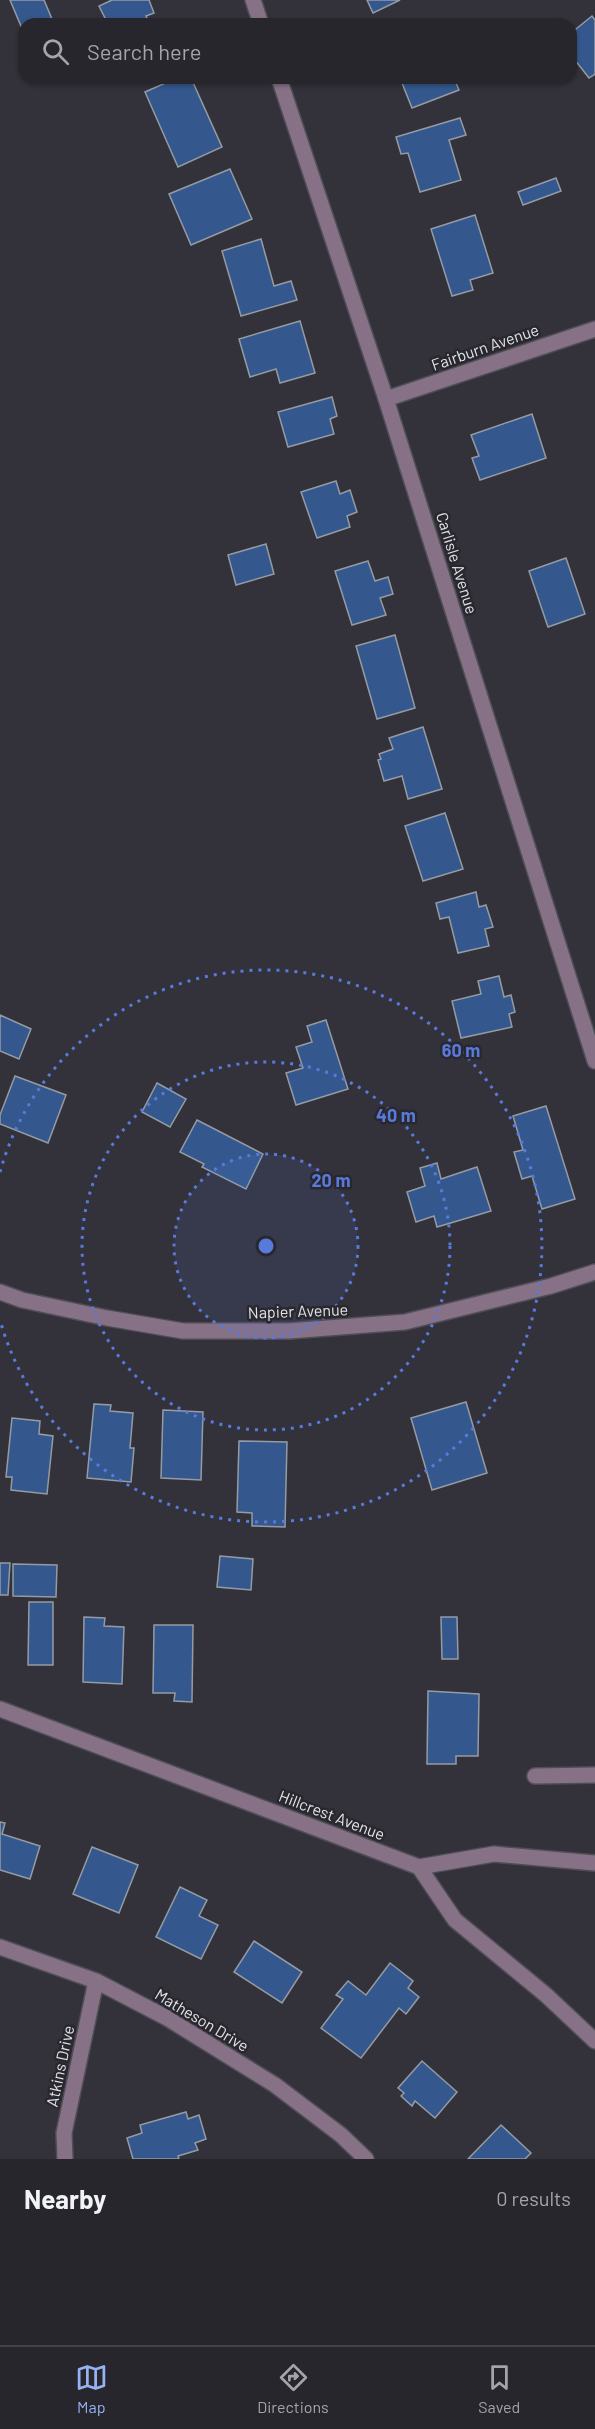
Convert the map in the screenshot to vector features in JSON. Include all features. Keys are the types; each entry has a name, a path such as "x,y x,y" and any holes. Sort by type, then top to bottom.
{"street":[{"path":"254,0 259,18"},
{"name":"Carlisle Avenue","path":"281,84 386,399 595,1061"},
{"name":"Fairburn Avenue","path":"386,399 595,329"},
{"name":"Napier Avenue","path":"0,1292 22,1300 183,1331 289,1331 405,1322 551,1286 595,1272"},
{"name":"Hillcrest Avenue","path":"0,1709 419,1867"},
{"path":"535,1776 595,1775"},
{"path":"595,1863 494,1854 419,1867 455,1920 546,1995 595,2041"},
{"name":"Matheson Drive","path":"0,1947 96,1981 167,2018 275,2085 341,2135 366,2159"},
{"name":"Atkins Drive","path":"65,2159 64,2133 96,1981"}],"building":[{"path":"10,0 44,0 52,18 18,18"},
{"path":"112,0 149,0 154,13 146,16 147,18 105,18 99,6"},
{"path":"367,0 400,0 373,13"},
{"path":"592,16 595,20 595,74 589,78 577,63 577,28"},
{"path":"163,84 194,84 222,147 178,167 145,92"},
{"path":"402,84 456,84 459,90 412,108"},
{"path":"460,118 466,135 449,140 461,180 420,192 408,153 401,154 396,137"},
{"path":"230,169 252,219 191,245 169,194"},
{"path":"556,178 561,191 523,205 518,192"},
{"path":"475,215 493,273 470,280 473,290 452,296 431,229"},
{"path":"261,239 274,286 291,281 297,300 241,316 222,251"},
{"path":"300,321 315,373 280,383 276,369 250,377 239,339"},
{"path":"332,397 337,416 330,419 334,434 288,447 278,412"},
{"path":"532,414 546,458 480,480 472,458 479,456 471,435"},
{"path":"336,481 340,494 350,490 357,512 347,516 350,527 317,538 301,492"},
{"path":"266,544 274,574 236,585 228,555"},
{"path":"566,558 585,614 548,627 529,571"},
{"path":"368,561 375,581 388,577 393,594 380,598 386,615 352,625 335,571"},
{"path":"395,635 415,708 377,719 356,646"},
{"path":"423,727 442,789 408,799 402,776 384,781 378,760 381,759 379,754 393,749 389,738"},
{"path":"445,813 463,869 423,881 405,826"},
{"path":"476,892 479,907 486,905 493,927 485,929 489,946 458,953 449,917 440,919 436,903"},
{"path":"499,976 504,997 511,995 515,1012 509,1014 512,1027 461,1038 452,1001 481,994 478,981"},
{"path":"0,1015 31,1029 19,1059 0,1051"},
{"path":"326,1020 348,1089 296,1105 286,1073 303,1068 296,1047 312,1042 307,1026"},
{"path":"15,1076 66,1095 48,1143 0,1124 0,1115"},
{"path":"157,1083 186,1099 170,1127 142,1112"},
{"path":"546,1106 575,1199 542,1209 532,1176 522,1179 514,1152 523,1150 513,1116"},
{"path":"197,1120 263,1154 246,1189 202,1167 204,1164 180,1152"},
{"path":"437,1163 441,1179 477,1167 491,1211 437,1227 434,1216 416,1222 407,1192 425,1186 420,1168"},
{"path":"466,1402 487,1473 432,1490 411,1418"},
{"path":"94,1404 111,1405 110,1411 133,1413 130,1448 134,1448 131,1482 87,1478"},
{"path":"163,1410 203,1412 201,1480 161,1478"},
{"path":"12,1418 40,1421 39,1434 53,1436 47,1494 11,1490 12,1477 6,1477"},
{"path":"239,1441 287,1442 285,1527 252,1526 252,1513 237,1512"},
{"path":"220,1556 253,1559 251,1590 217,1587"},
{"path":"0,1563 10,1563 8,1595 0,1595"},
{"path":"13,1564 57,1565 56,1597 13,1596"},
{"path":"29,1602 53,1602 53,1665 28,1665"},
{"path":"84,1617 105,1618 104,1626 124,1627 122,1684 83,1682"},
{"path":"441,1617 457,1617 458,1659 442,1659"},
{"path":"154,1625 193,1625 192,1702 174,1701 175,1693 153,1693"},
{"path":"428,1691 479,1694 478,1756 456,1756 456,1764 427,1764"},
{"path":"0,1822 5,1823 2,1834 40,1846 30,1879 0,1870"},
{"path":"92,1847 138,1865 119,1913 73,1894"},
{"path":"180,1887 207,1900 199,1916 218,1925 201,1959 156,1937"},
{"path":"254,1941 302,1972 282,2003 234,1972"},
{"path":"390,1963 413,1981 408,1988 419,1997 406,2014 399,2008 361,2058 321,2028 343,1999 336,1995 348,1981 366,1995"},
{"path":"422,2061 457,2092 435,2118 415,2101 412,2106 401,2096 404,2093 398,2088"},
{"path":"186,2112 188,2119 199,2115 206,2139 195,2143 198,2150 178,2156 179,2159 133,2159 127,2138 142,2133 140,2125"},
{"path":"501,2125 531,2153 525,2159 468,2159"}]}
